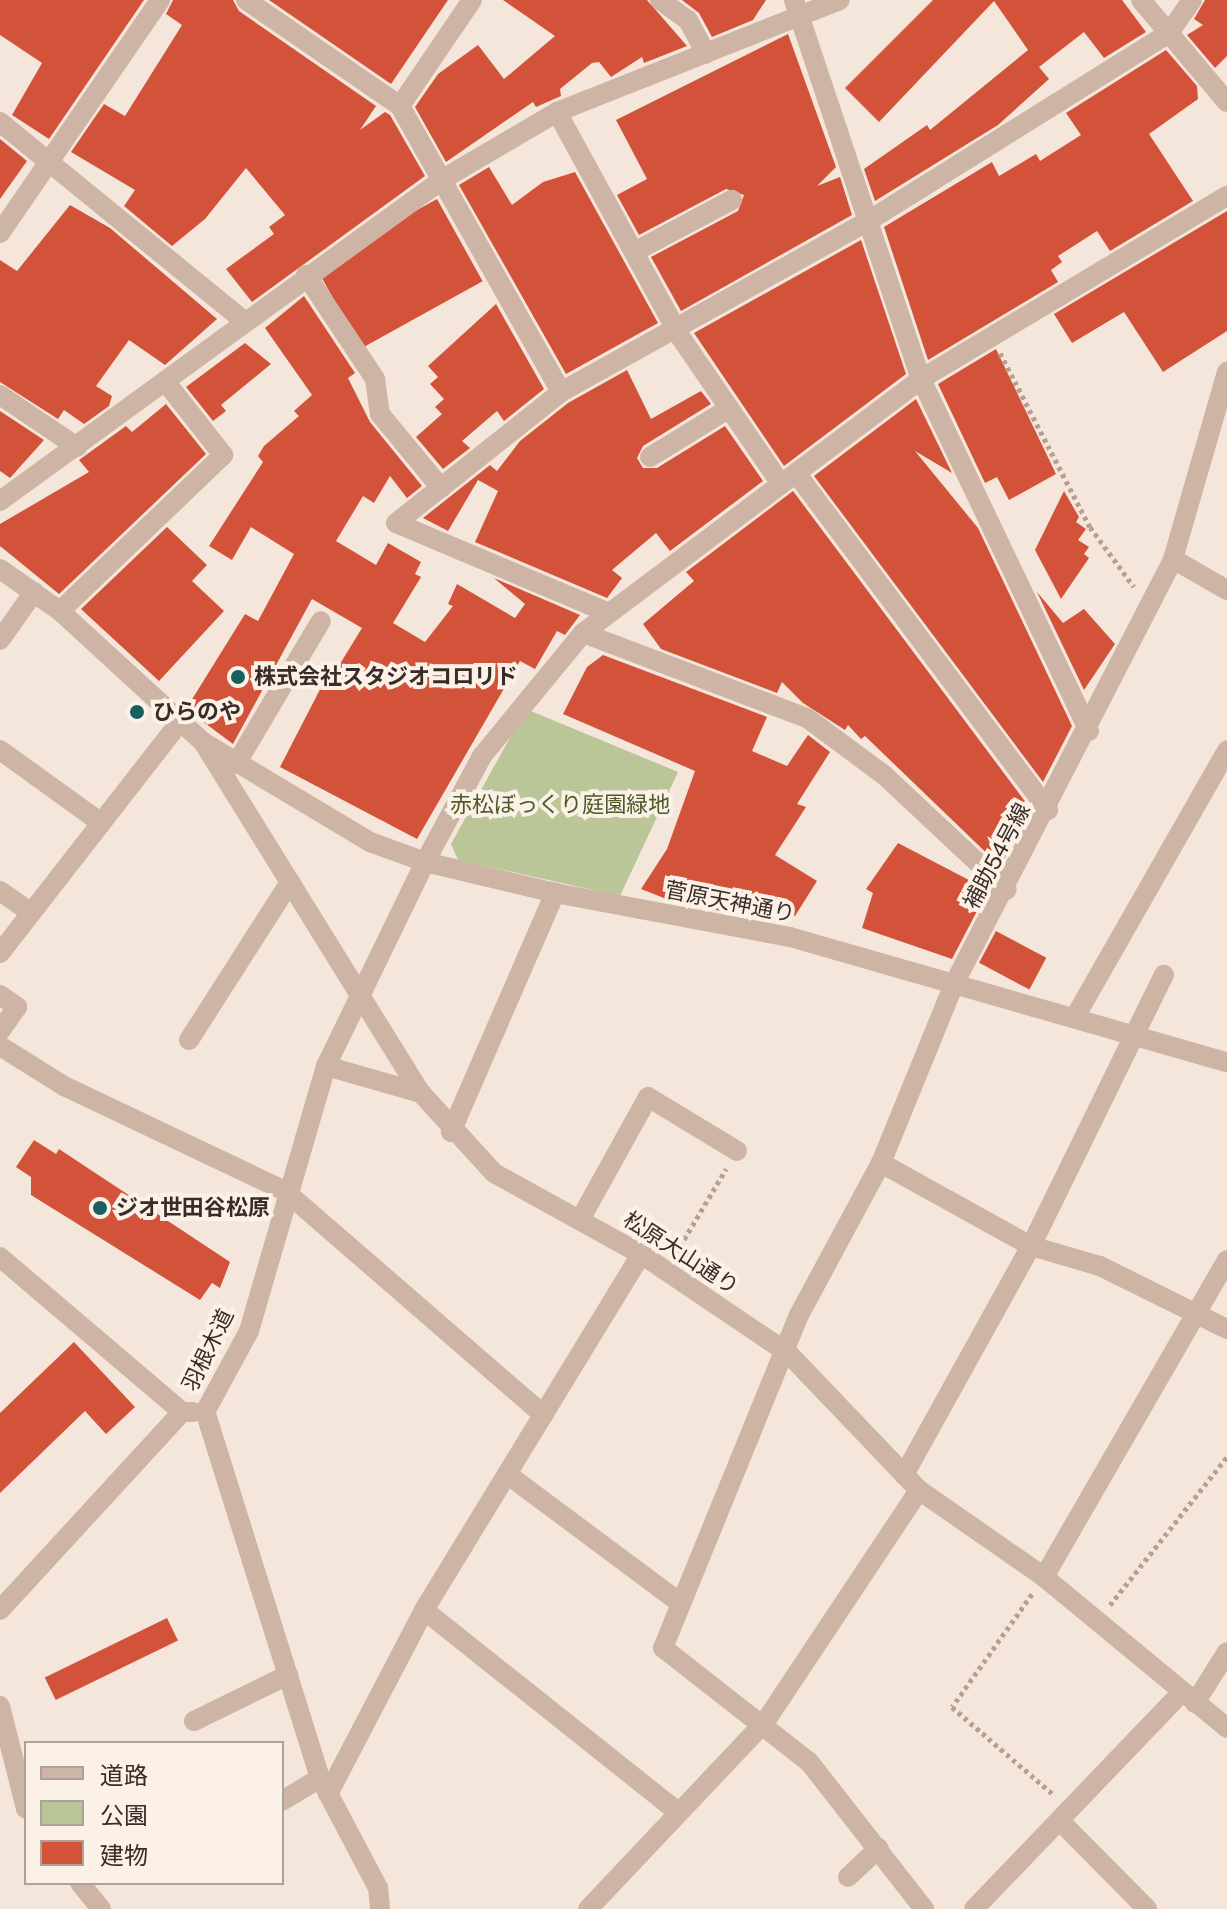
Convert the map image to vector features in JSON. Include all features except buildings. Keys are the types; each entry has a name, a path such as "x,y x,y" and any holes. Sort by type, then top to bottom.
{"street":[{"path":"0,233 160,0"},
{"path":"246,0 400,106 561,392"},
{"path":"400,106 472,0"},
{"path":"660,0 688,20 706,54"},
{"path":"0,501 77,447 243,320 443,179 557,112 706,54 797,8 840,0"},
{"path":"1141,0 1227,102"},
{"path":"609,613 396,523 561,392 674,325 865,223 1169,33 1192,0"},
{"path":"797,8 865,223 921,379 1089,731"},
{"path":"557,112 674,325 728,409 788,478 1048,810"},
{"path":"0,122 243,320"},
{"name":"羽根木道","path":"380,1909 378,1888 324,1786 205,1412 249,1331 285,1191 326,1066 425,862 482,756 583,633 921,379 1227,196"},
{"path":"634,252 732,200"},
{"path":"306,275 375,379 380,414 441,488"},
{"name":"補助54号線","path":"765,1722 663,1648 679,1602 788,1353 799,1315 881,1163 955,982 1007,890 1089,731 1173,559 1227,372"},
{"path":"60,611 223,455 165,381"},
{"path":"0,395 77,447"},
{"path":"650,457 728,409"},
{"path":"1173,559 1227,590"},
{"name":"菅原天神通り","path":"0,569 60,611 203,742 370,842 425,862 555,893 790,937 1131,1032 1227,1062"},
{"path":"0,640 34,592"},
{"path":"236,764 321,621"},
{"path":"583,633 807,718 884,775 1007,890"},
{"path":"0,953 179,723"},
{"name":"松原大山通り","path":"203,742 421,1093 451,1132 514,1188 581,1218 641,1254 788,1353 919,1490 1044,1577 1227,1728"},
{"path":"0,750 100,822"},
{"path":"1075,1017 1227,750"},
{"path":"189,1040 290,882"},
{"path":"0,891 31,913"},
{"path":"451,1132 555,893"},
{"path":"904,1475 1031,1246 1131,1032 1164,975"},
{"path":"0,1031 8,1001"},
{"path":"0,1046 64,1086 285,1191 544,1415"},
{"path":"326,1066 421,1093"},
{"path":"581,1218 648,1097 737,1151"},
{"path":"881,1163 1031,1246 1100,1266 1227,1329"},
{"path":"284,1800 324,1786 424,1610 641,1254"},
{"path":"0,1257 10,1276 182,1412 205,1412"},
{"path":"1044,1577 1227,1260"},
{"path":"0,1610 182,1412"},
{"path":"507,1474 679,1602"},
{"path":"588,1909 677,1811 765,1722 919,1490"},
{"path":"424,1610 677,1811"},
{"path":"974,1909 1188,1698 1227,1652"},
{"path":"194,1721 288,1675"},
{"path":"0,1706 24,1801"},
{"path":"765,1722 809,1762 924,1909"},
{"path":"1065,1816 1147,1909"},
{"path":"848,1877 879,1848"},
{"path":"81,1885 95,1907"}],"path":[{"path":"993,338 1090,527 1149,607"},
{"path":"666,1270 737,1151"},
{"path":"1098,1622 1227,1457"},
{"path":"1044,1577 952,1707 1065,1816"}],"green space":[{"name":"赤松ぼっくり庭園緑地","path":"526,709 678,772 620,896 458,860 451,844"}],"place":[{"name":"株式会社スタジオコロリド","path":"238,677"},
{"name":"ひらのや","path":"137,712"},
{"name":"ジオ世田谷松原","path":"100,1208"}]}
